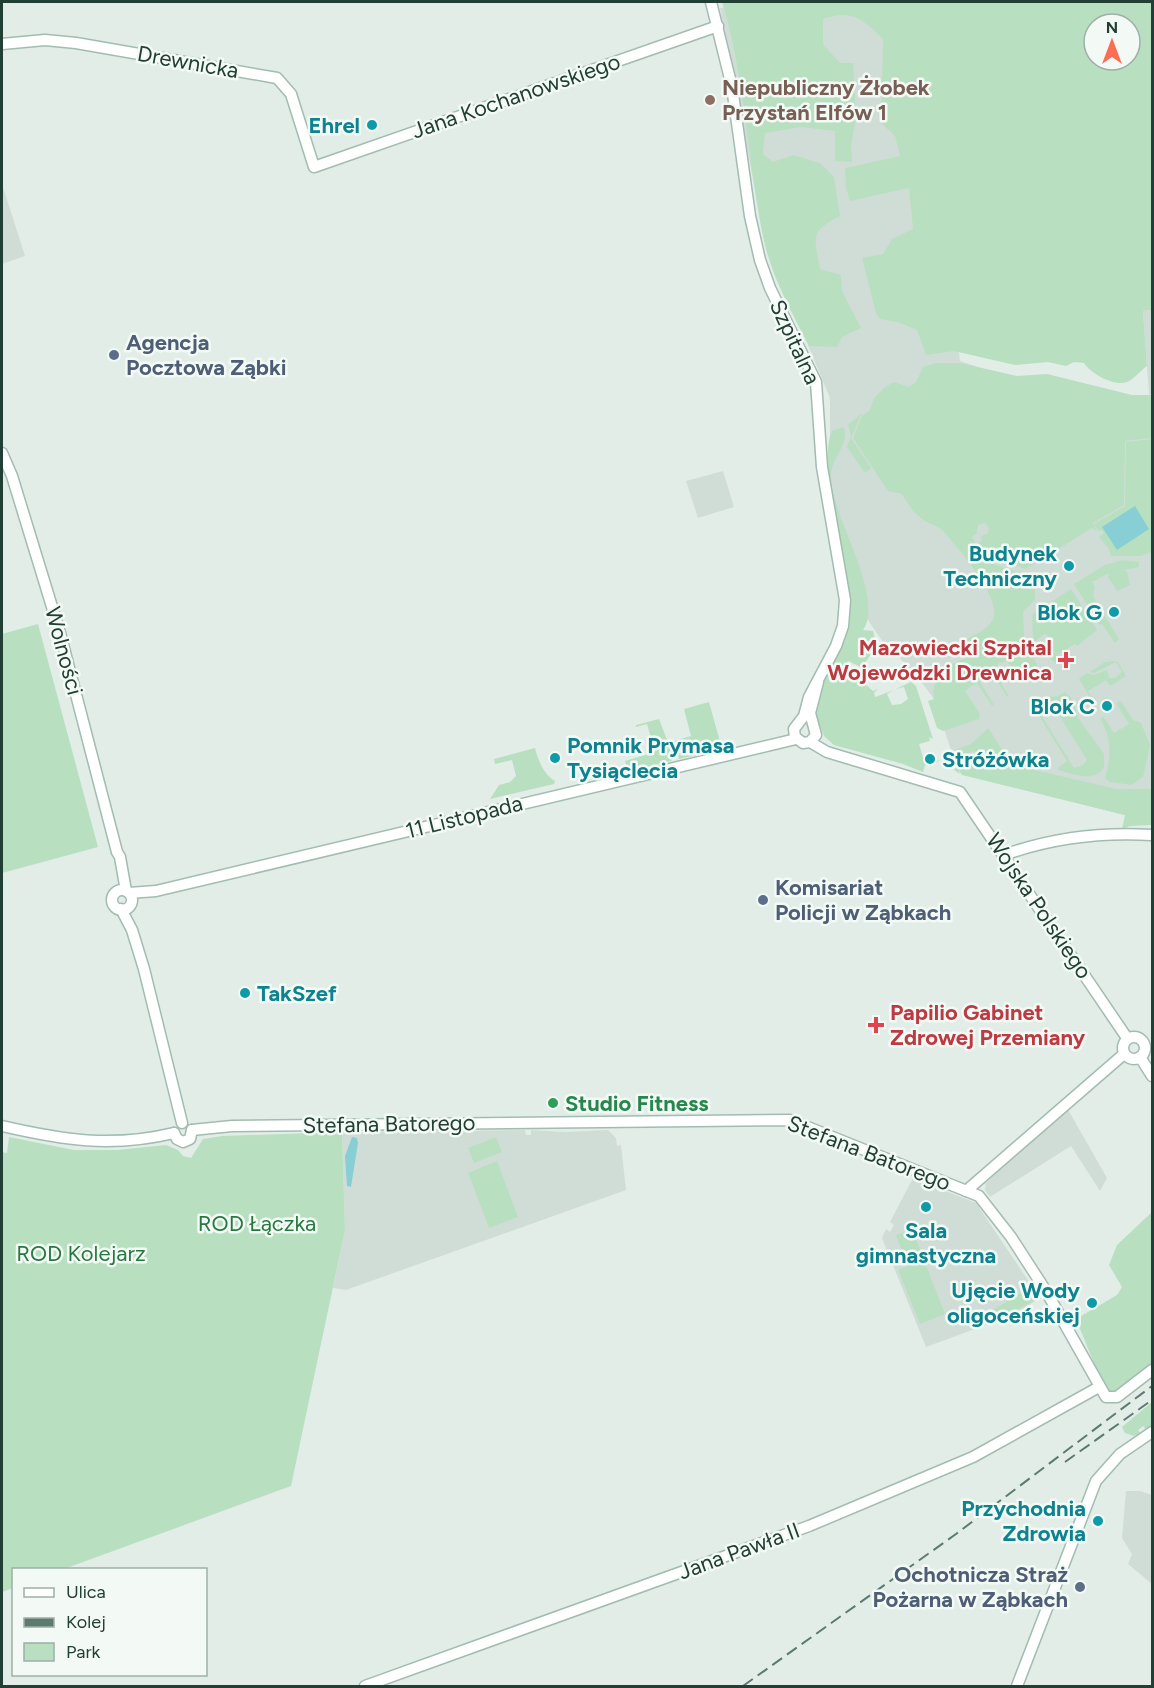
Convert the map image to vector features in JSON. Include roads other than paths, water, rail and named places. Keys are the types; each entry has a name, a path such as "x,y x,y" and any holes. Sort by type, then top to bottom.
{"street":[{"name":"Szpitalna","path":"711,2 732,87 750,216 760,260 777,302 813,374 818,391 822,467 845,609 837,646 818,682"},
{"name":"Jana Kochanowskiego","path":"314,167 718,26"},
{"name":"Drewnicka","path":"2,44 55,41 277,78 291,94 314,167"},
{"name":"Wolności","path":"2,453 15,484 60,630 120,857 126,899 139,935 144,969 182,1123"},
{"path":"818,682 810,713 816,727 813,739 802,743 795,735 808,697 818,682"},
{"path":"800,721 812,722"},
{"name":"11 Listopada","path":"126,899 771,743 795,735"},
{"name":"Wojska Polskiego","path":"813,739 827,752 942,784 960,792 967,798 1127,1038"},
{"path":"1004,855 1046,842 1136,834 1152,835"},
{"path":"1134,1036 1143,1041 1145,1048 1140,1057 1130,1059 1124,1054 1122,1044 1127,1038 1134,1036"},
{"path":"966,1191 1124,1054"},
{"path":"1140,1057 1152,1076"},
{"name":"Stefana Batorego","path":"192,1131 232,1126 780,1118 806,1126 981,1198 1011,1237 1072,1333 1099,1387 1108,1398 1117,1397 1152,1370"},
{"path":"182,1123 188,1125 192,1131 190,1139 183,1142 177,1139 174,1133 176,1127 182,1123"},
{"path":"2,1126 61,1139 93,1143 116,1143 174,1133"},
{"name":"Jana Pawła II","path":"365,1686 809,1526 973,1457 1099,1387"},
{"path":"1017,1686 1097,1478 1111,1462 1152,1432"}],"water":[{"path":"1135,506 1149,529 1117,550 1102,527"},
{"path":"352,1137 357,1138 358,1143 351,1187 347,1186 345,1156"}],"railway":[{"path":"743,1686 956,1534 1152,1386"},
{"path":"1065,1462 1152,1400"}],"place":[{"name":"Niepubliczny Żłobek Przystań Elfów 1","path":"710,100"},
{"name":"Ehrel","path":"372,125"},
{"name":"Agencja Pocztowa Ząbki","path":"114,355"},
{"name":"Budynek Techniczny","path":"1069,566"},
{"name":"Blok G","path":"1114,612"},
{"name":"Mazowiecki Szpital Wojewódzki Drewnica","path":"1066,660"},
{"name":"Blok C","path":"1107,706"},
{"name":"Pomnik Prymasa Tysiąclecia","path":"555,758"},
{"name":"Stróżówka","path":"930,759"},
{"name":"Komisariat Policji w Ząbkach","path":"763,900"},
{"name":"TakSzef","path":"245,993"},
{"name":"Papilio Gabinet Zdrowej Przemiany","path":"876,1025"},
{"name":"Studio Fitness","path":"553,1103"},
{"name":"Sala gimnastyczna","path":"926,1207"},
{"name":"Ujęcie Wody oligoceńskiej","path":"1092,1303"},
{"name":"Przychodnia Zdrowia","path":"1098,1521"},
{"name":"Ochotnicza Straż Pożarna w Ząbkach","path":"1080,1587"}],"park label":[{"name":"ROD Łączka","path":"257,1223"},
{"name":"ROD Kolejarz","path":"81,1253"}]}
